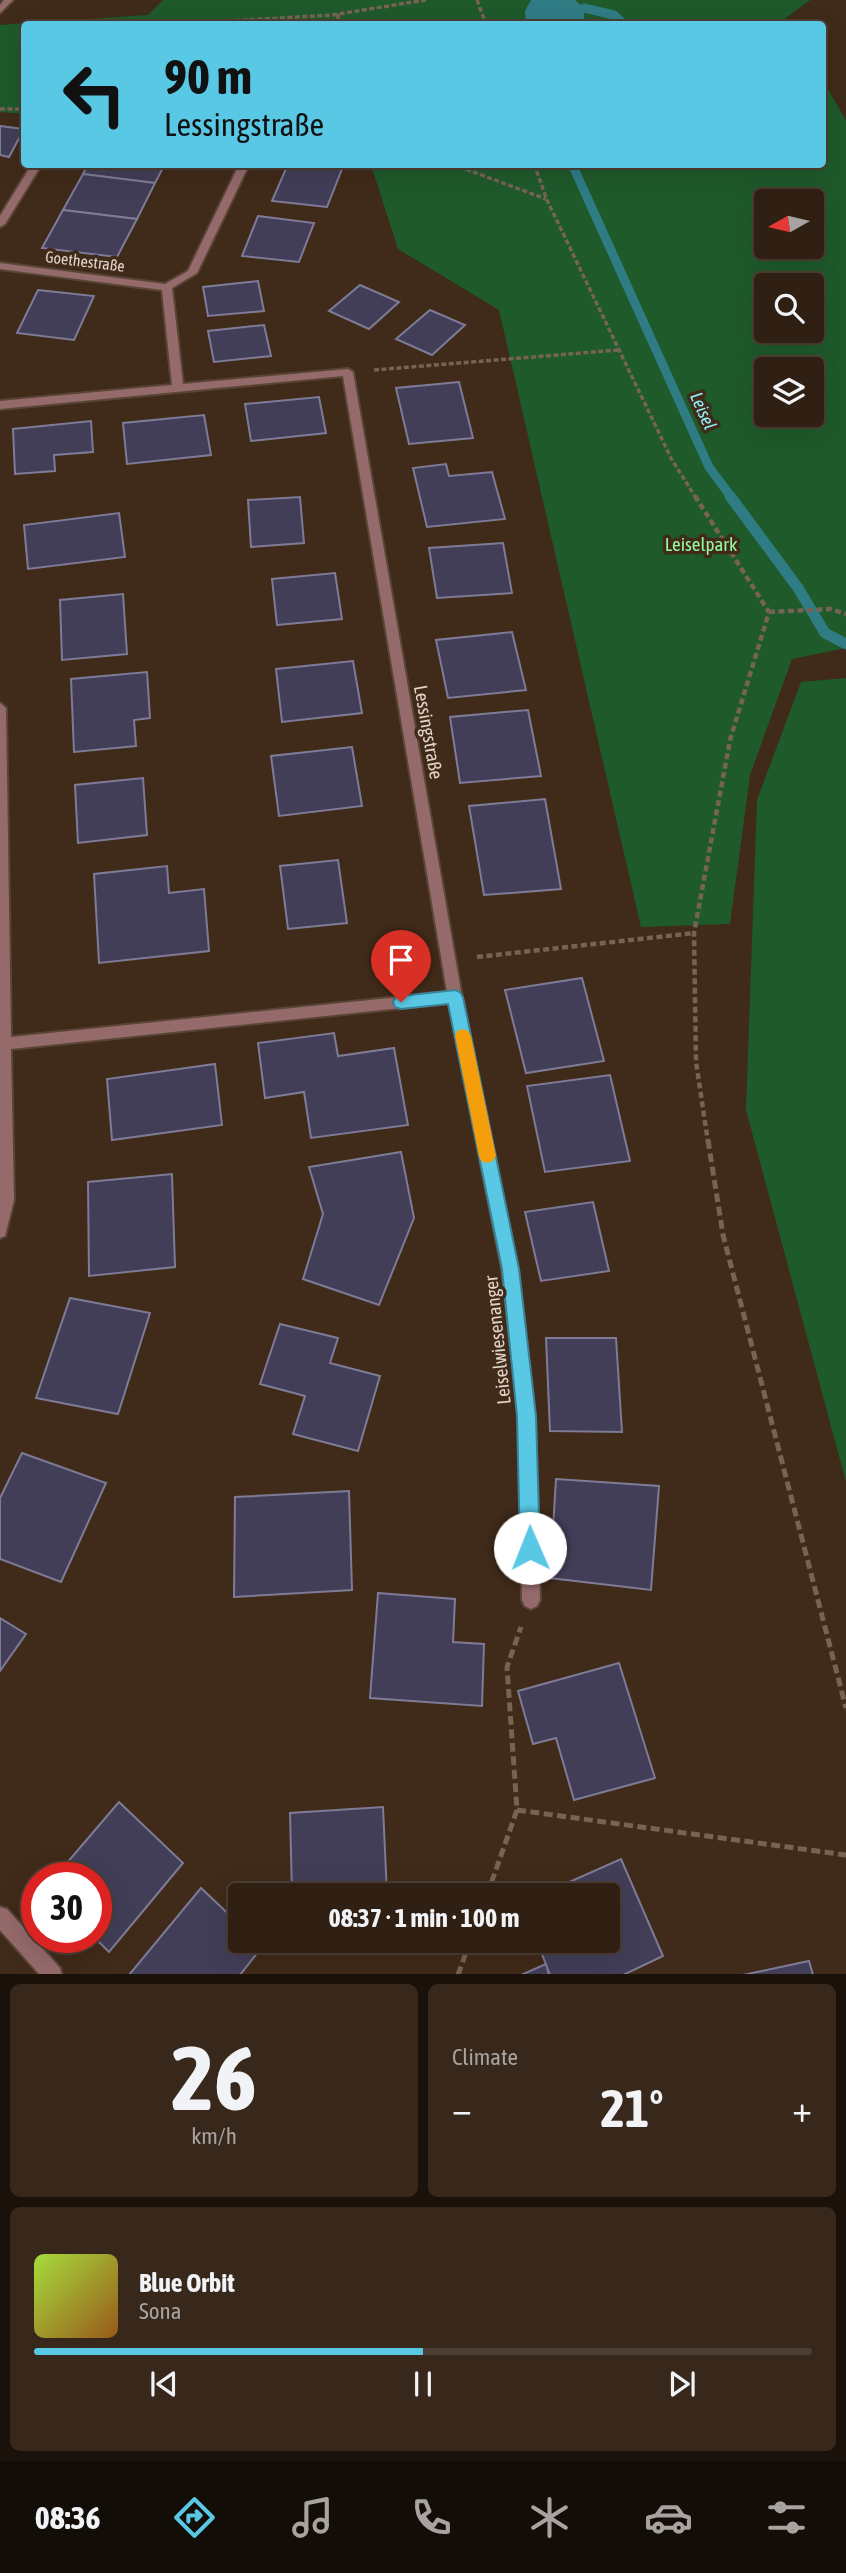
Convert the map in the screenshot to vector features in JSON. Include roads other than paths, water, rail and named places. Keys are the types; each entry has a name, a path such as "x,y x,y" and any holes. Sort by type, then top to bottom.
{"street":[{"path":"0,10 9,0"},
{"path":"0,225 35,168"},
{"path":"0,405 178,389 167,287 192,273 242,169"},
{"name":"Goethestraße","path":"0,266 167,287"},
{"name":"Lessingstraße","path":"178,389 348,372 455,997"},
{"path":"0,708 6,1200 0,1231"},
{"path":"3,1043 455,997"},
{"name":"Leiselwiesenanger","path":"455,997 510,1269 527,1416 531,1600"},
{"path":"0,1916 52,1974"}],"water":[{"path":"531,0 575,0 584,8 584,21 526,21 525,11"}],"waterway":[{"name":"Leisel","path":"584,8 614,15 621,21"},
{"name":"Leisel","path":"574,168 709,467 732,498"},
{"name":"Leisel","path":"730,496 798,588 825,633 846,644"}],"park label":[{"name":"Leiselpark","path":"701,544"}]}
